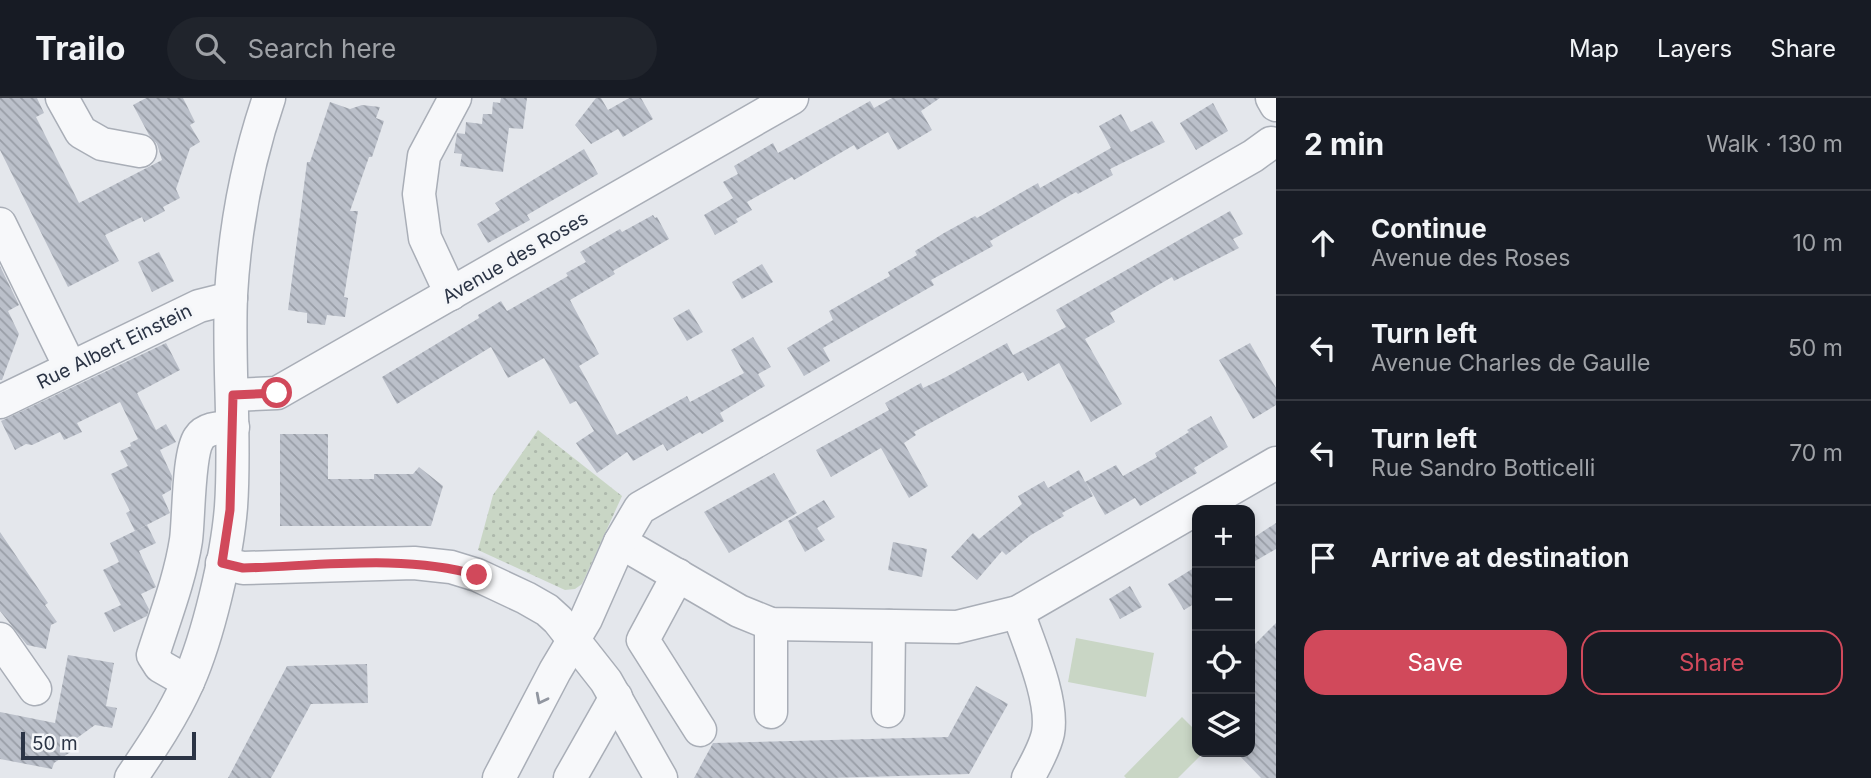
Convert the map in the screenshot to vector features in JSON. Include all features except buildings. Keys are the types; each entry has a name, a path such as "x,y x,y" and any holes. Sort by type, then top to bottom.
{"street":[{"path":"62,98 81,132 102,144 140,151"},
{"path":"131,778 162,733 188,682 201,645 222,563 230,510 233,427 231,298 239,212 247,171 269,98"},
{"path":"452,293 425,237 419,194 424,156 455,98"},
{"name":"Avenue des Roses","path":"233,395 277,393 792,98"},
{"path":"1272,98 1276,105"},
{"path":"499,778 555,671 575,640 620,542 640,508 1253,156 1274,137"},
{"path":"0,224 71,367"},
{"name":"Rue Albert Einstein","path":"0,402 199,306 231,298"},
{"path":"188,682 160,666 153,655 186,542 192,470 198,439 208,430 233,427"},
{"path":"620,542 739,611 771,624 957,627 1018,612 1276,463"},
{"path":"222,563 243,568 414,563 451,567 477,575 537,604 558,620 606,681 661,778"},
{"path":"678,575 643,640 700,730"},
{"path":"1018,612 1044,689 1047,709 1048,733 1028,778"},
{"path":"771,624 771,712"},
{"path":"888,626 888,711"},
{"path":"0,639 35,689"},
{"path":"570,778 616,698"}],"green space":[{"path":"538,430 622,496 582,584 575,589 565,590 478,550 493,495"},
{"path":"1076,638 1154,653 1146,697 1068,682"},
{"path":"1182,717 1192,727 1192,757 1199,757 1178,778 1124,776"}],"route":[{"path":"277,393 233,395 230,510 222,563 243,568 414,563 451,567 477,575"}]}
